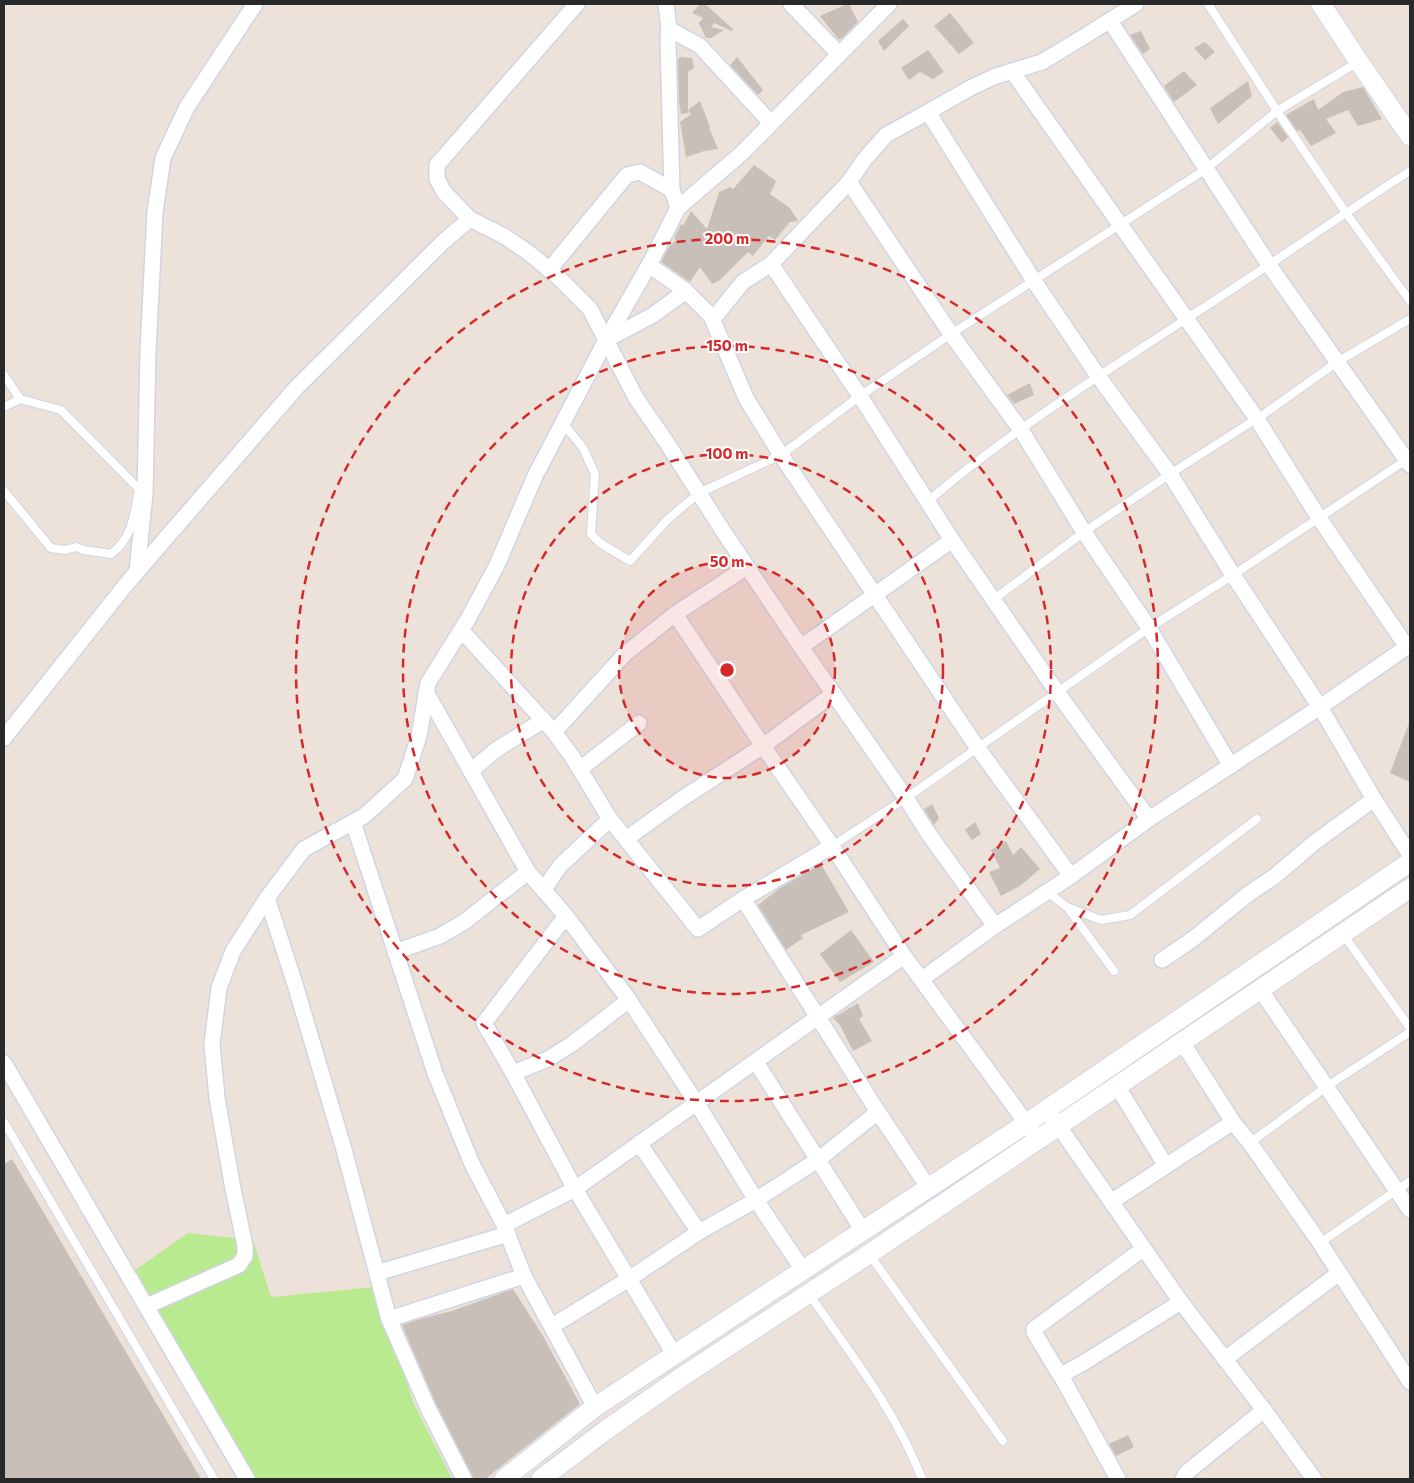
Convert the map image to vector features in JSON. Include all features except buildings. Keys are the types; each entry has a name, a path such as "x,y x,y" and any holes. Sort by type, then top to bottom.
{"street":[{"path":"137,571 154,212 163,158 187,106 255,4"},
{"path":"577,4 437,165 437,179 444,192 470,219 504,236 529,253 590,309 636,398 801,647 906,798 928,833 995,926"},
{"path":"666,4 669,29 672,190 678,208"},
{"path":"792,4 839,54"},
{"path":"147,1306 239,1265 245,1256 245,1246 217,1098 212,1044 219,988 234,951 267,898 304,849 364,816 405,779 418,736 428,683 461,630 497,565 535,476 562,422 649,265 678,208 742,153 889,4"},
{"path":"1322,4 1410,136"},
{"path":"711,316 717,314 743,282 771,264 849,182 864,160 886,135 972,87 1012,70 1042,62 1110,21 1131,5"},
{"path":"1110,21 1269,265 1409,460"},
{"path":"669,29 700,46 771,123"},
{"path":"922,979 995,926 1071,876 1149,819 1320,707 1408,646 1319,518 1257,418 1012,70"},
{"path":"928,112 1034,281 1098,376 1170,474 1233,575 1320,707 1374,799 1410,855"},
{"path":"549,270 626,175 640,172 672,190"},
{"path":"849,182 951,334 1021,430 1084,532 1149,628 1231,766"},
{"path":"4,738 137,571 296,388 444,241 470,219"},
{"path":"771,264 860,396 952,540 1057,692 1149,819"},
{"path":"649,265 686,291 711,316 746,398 781,455 977,747 1071,876"},
{"path":"606,340 653,315 686,291"},
{"path":"801,647 952,540"},
{"path":"471,771 497,749 549,726 625,654 675,614 747,567"},
{"path":"675,614 904,956 1038,1139"},
{"path":"461,630 549,726 580,769 610,819 698,929 742,899 832,846"},
{"path":"426,692 528,872 566,916 629,1000 696,1102 756,1200 803,1270"},
{"path":"626,839 680,800 763,746 834,694"},
{"path":"580,769 639,723"},
{"path":"1162,960 1193,939 1247,895 1275,876 1315,842 1374,799"},
{"path":"544,889 560,866 610,819"},
{"path":"353,822 435,1074 472,1164 506,1230 524,1276 595,1408"},
{"path":"504,1479 524,1473 595,1408 674,1354 1027,1123 1410,862"},
{"path":"395,952 440,936 464,922 528,872"},
{"path":"540,1479 642,1403 869,1254 1410,888"},
{"path":"267,898 297,990 389,1318 428,1408 464,1479"},
{"path":"742,899 928,1188"},
{"path":"566,916 484,1023 575,1189 674,1354"},
{"path":"377,1273 506,1230 575,1189 904,956"},
{"path":"1260,989 1326,1087 1404,1186 1410,1210"},
{"path":"513,1073 548,1059 572,1044 629,1000"},
{"path":"1182,1042 1233,1122 1250,1143 1320,1243 1410,1382"},
{"path":"756,1062 863,1231"},
{"path":"4,1063 247,1479"},
{"path":"1117,1086 1166,1166"},
{"path":"1046,1110 1182,1302 1314,1479"},
{"path":"552,1326 630,1279 700,1232 756,1200 819,1159 878,1112"},
{"path":"1111,1202 1233,1122"},
{"path":"639,1143 700,1232"},
{"path":"1118,1479 1034,1329 1144,1248"},
{"path":"1225,1359 1339,1273"},
{"path":"389,1318 524,1276"},
{"path":"1060,1374 1083,1363 1182,1302"},
{"path":"1183,1479 1186,1472 1264,1410"}],"lane":[{"path":"1208,4 1346,213 1410,300"},
{"path":"562,422 583,448 594,474 591,534 600,543 630,560 668,519 699,493 781,455 860,396 951,334 1206,169 1277,111 1359,62"},
{"path":"927,502 954,479 1098,376 1410,171"},
{"path":"993,600 1084,532 1338,362 1410,318"},
{"path":"4,375 20,399 61,410 142,492 129,534 111,554 76,547 65,550 51,548 4,491"},
{"path":"4,407 20,399"},
{"path":"832,846 906,798 1149,628 1409,460"},
{"path":"1047,892 1067,907 1101,920 1130,915 1257,819"},
{"path":"1067,907 1114,971"},
{"path":"1250,1143 1326,1087 1410,1030 1343,934"},
{"path":"4,1122 214,1479"},
{"path":"1320,1243 1404,1186"},
{"path":"869,1254 1003,1441"},
{"path":"809,1293 888,1410 922,1479"}],"green space":[{"path":"188,1233 253,1240 271,1297 375,1287 414,1404 452,1479 254,1479 135,1270"}]}
